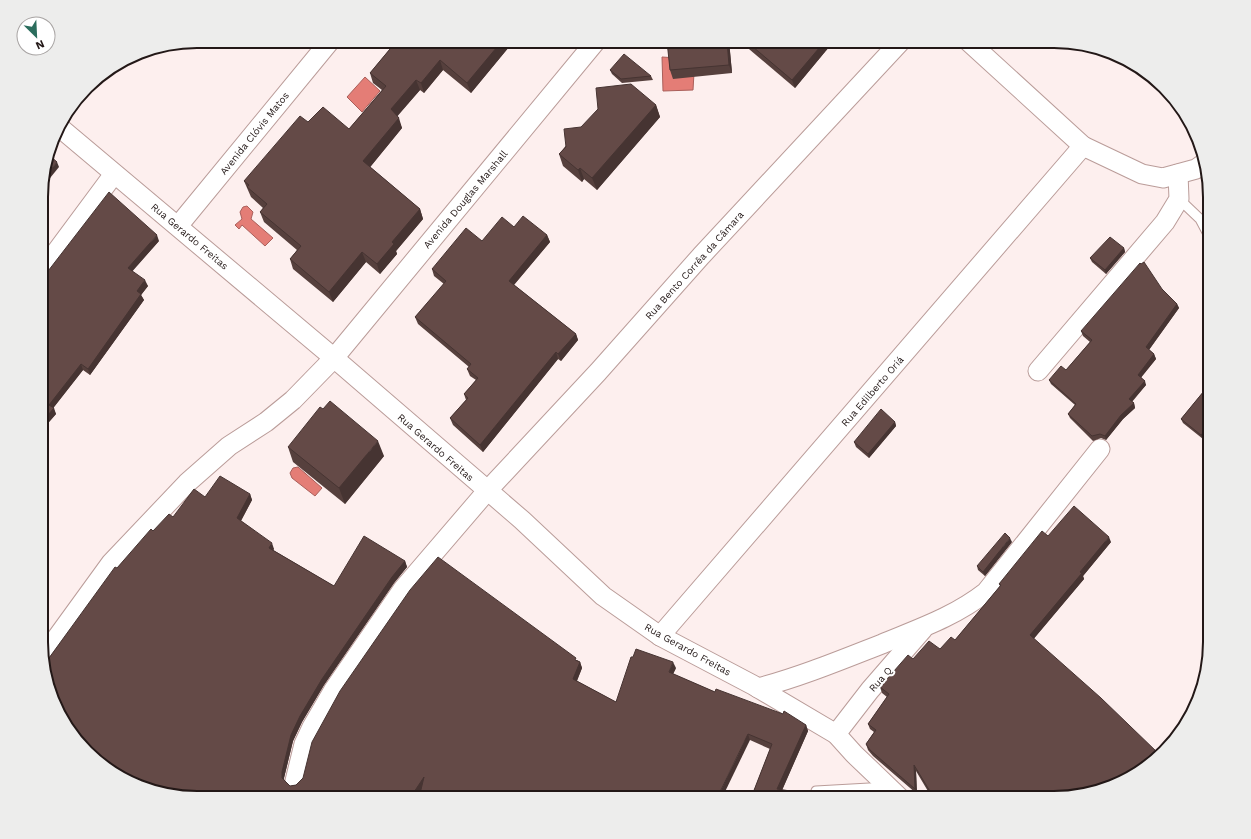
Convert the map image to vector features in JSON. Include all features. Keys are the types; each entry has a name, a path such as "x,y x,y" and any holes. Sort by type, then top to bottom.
{"street":[{"name":"Avenida Clóvis Matos","path":"178,226 324,48"},
{"name":"Avenida Douglas Marshall","path":"48,650 111,562 187,483 229,446 266,422 293,400 334,358 590,48"},
{"name":"Rua Bento Corrêa da Câmara","path":"295,781 304,744 312,727 333,691 403,589 487,491 598,372 707,250 895,48"},
{"path":"976,48 1084,146 1142,174 1163,178 1196,169 1200,166"},
{"name":"Rua Gerardo Freitas","path":"63,131 334,358 487,491 603,596 660,636 758,688 836,734 893,791"},
{"name":"Rua Edilberto Oriá","path":"660,636 1084,146"},
{"path":"48,263 114,174"},
{"path":"1038,371 1157,232 1179,200 1178,174"},
{"path":"758,688 825,667 959,611 986,592 1100,449"},
{"name":"Rua Q","path":"836,734 870,690 926,626"}],"lane":[{"path":"1179,200 1200,219 1203,225"}],"shaded area":[{"path":"662,57 677,58 694,73 693,90 663,91"},
{"path":"365,77 380,91 362,112 347,97"},
{"path":"247,206 253,212 251,219 273,238 265,246 242,225 239,229 235,225 242,219 240,212 243,207"},
{"path":"298,467 322,488 315,496 292,478 290,473 293,468"}],"building":[{"path":"391,48 496,48 467,83 440,60 421,83 416,80 391,109 399,118 363,161 420,209 392,242 394,244 377,264 362,252 329,292 290,259 301,246 260,212 267,204 247,187 249,185 244,181 300,116 308,122 323,107 349,129 386,86 370,73"},
{"path":"668,48 728,48 729,65 670,70"},
{"path":"754,48 819,48 792,80"},
{"path":"624,54 651,76 621,79 610,70"},
{"path":"631,84 656,105 592,178 580,168 578,170 559,154 566,147 564,129 581,127 598,109 596,88"},
{"path":"53,158 57,162 51,170"},
{"path":"109,192 157,235 128,268 145,280 137,291 141,294 88,369 81,364 49,405 54,408 48,415 48,271"},
{"path":"523,216 547,235 509,281 576,334 558,354 556,352 480,445 450,418 468,398 464,394 478,378 467,369 471,364 415,317 446,281 432,269 466,228 482,241 502,217 514,227"},
{"path":"1110,237 1124,248 1105,270 1090,258"},
{"path":"1144,262 1162,289 1177,304 1146,347 1154,354 1138,375 1145,381 1129,399 1134,403 1121,415 1105,436 1100,434 1092,436 1068,414 1076,404 1049,380 1061,366 1066,370 1092,340 1081,331 1140,263 1141,264"},
{"path":"1203,392 1203,433 1201,435 1181,419"},
{"path":"330,401 378,441 339,488 288,447 320,407 323,409"},
{"path":"881,409 895,422 868,454 854,442"},
{"path":"220,476 250,494 237,518 272,543 269,548 334,586 364,536 405,561 392,577 322,679 300,716 291,735 282,772 282,778 290,786 296,785 303,778 312,742 340,691 410,590 438,557 576,658 575,660 580,662 573,679 616,702 631,657 633,657 636,649 673,662 669,672 715,692 716,689 783,714 784,711 806,725 777,789 790,791 754,791 772,744 748,734 720,791 421,791 424,777 415,791 187,791 158,786 131,776 114,766 99,754 73,725 59,699 53,681 49,658 115,567 117,568 151,529 153,531 169,514 173,517 194,489 205,497"},
{"path":"1074,506 1109,537 1080,572 1082,573 1030,635 1101,698 1155,751 1137,766 1120,776 1093,786 1074,790 930,791 914,765 915,789 870,750 866,744 876,730 868,724 889,694 880,687 908,655 913,659 929,641 940,649 951,637 955,640 1001,585 999,584 1042,531 1048,536"},
{"path":"1005,533 1010,538 983,572 977,566"}]}
